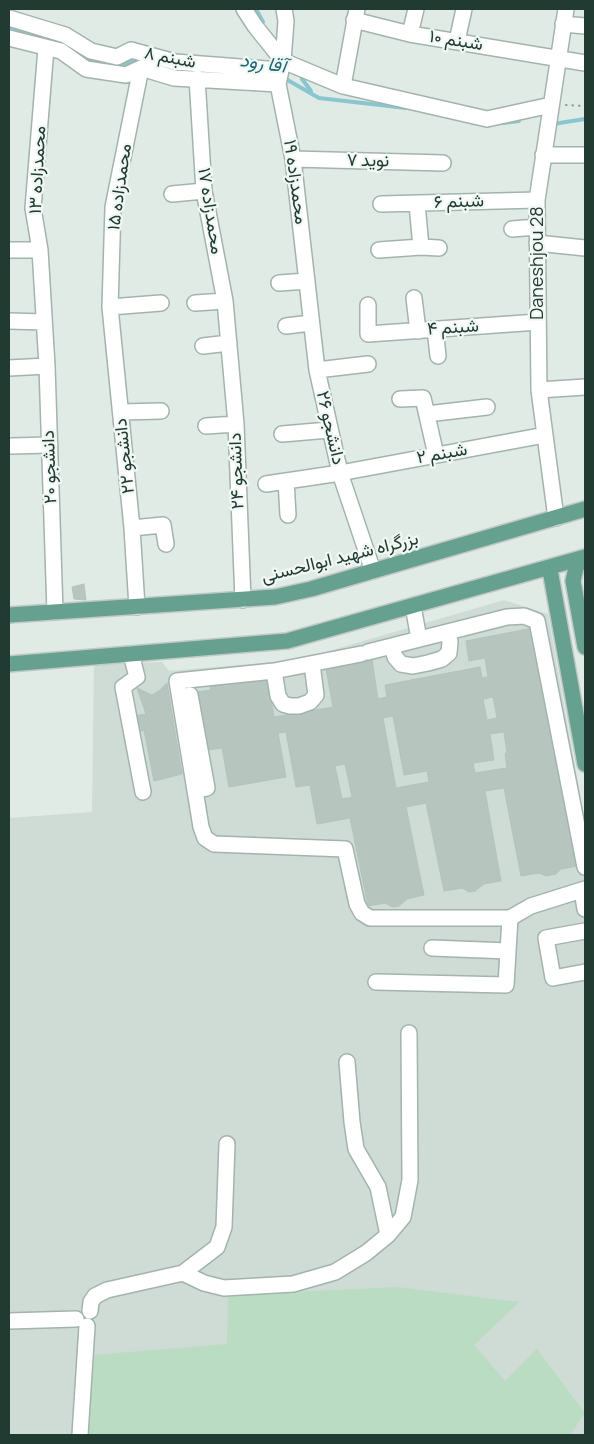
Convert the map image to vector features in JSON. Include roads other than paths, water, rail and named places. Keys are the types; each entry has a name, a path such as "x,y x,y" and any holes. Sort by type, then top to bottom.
{"main road":[{"name":"بزرگراه شهید ابوالحسنی","path":"9,615 243,600 290,594 585,509"},
{"path":"9,664 286,641 584,557"},
{"path":"584,557 576,568 573,580 585,648"},
{"path":"550,570 585,764"},
{"path":"516,577 557,570 573,580"}],"street":[{"path":"244,9 280,72"},
{"path":"280,72 286,21 284,9"},
{"path":"410,34 416,9"},
{"path":"457,41 464,9"},
{"name":"Daneshjou 28","path":"556,518 539,390 537,200 566,9"},
{"path":"343,86 355,14"},
{"name":"شبنم ۱۰","path":"355,14 410,34 585,63"},
{"name":"شبنم ۸","path":"9,18 66,35 92,51 116,57 132,50 175,62 280,72"},
{"path":"563,24 585,26"},
{"path":"9,38 61,51 86,69 126,75 141,68 174,78 280,72 487,119 551,105"},
{"name":"محمدزاده ۱۳","path":"44,322 40,250 33,208 46,48"},
{"name":"محمدزاده ۱۵","path":"110,306 114,207 141,68"},
{"name":"محمدزاده ۱۹","path":"280,72 293,159 307,281"},
{"name":"محمدزاده ۱۷","path":"197,78 204,191 225,301 229,342"},
{"path":"543,155 585,154"},
{"name":"نوید ۷","path":"293,159 443,163"},
{"path":"172,194 204,191"},
{"name":"شبنم ۶","path":"381,204 537,200"},
{"path":"417,204 421,247"},
{"path":"512,229 585,248"},
{"path":"378,250 421,247 440,248"},
{"path":"9,250 40,250"},
{"path":"279,283 307,281"},
{"name":"دانشجو ۲۶","path":"307,281 317,370 329,430 340,473 373,571"},
{"path":"414,298 418,331"},
{"path":"196,303 225,301"},
{"path":"110,306 161,303"},
{"name":"شبنم ۴","path":"368,305 368,334 538,322"},
{"name":"دانشجو ۲۲","path":"110,306 132,528 137,606"},
{"path":"9,321 44,322"},
{"name":"دانشجو ۲۰","path":"44,322 55,612"},
{"path":"286,326 311,323"},
{"path":"435,329 438,356"},
{"path":"203,346 229,342"},
{"name":"دانشجو ۲۴","path":"229,342 236,424 243,600"},
{"path":"317,370 368,364"},
{"path":"9,368 47,366"},
{"path":"539,390 585,388"},
{"path":"400,399 423,398 436,455"},
{"path":"427,414 487,407"},
{"path":"121,412 162,411"},
{"path":"206,426 236,424"},
{"path":"282,434 329,430"},
{"name":"شبنم ۲","path":"266,484 340,473 544,435"},
{"path":"10,446 50,445"},
{"path":"286,481 288,515"},
{"path":"132,528 163,525 166,544"},
{"path":"413,606 419,639"},
{"path":"585,867 538,621 524,616 507,617 365,653 312,664 274,671 177,681 201,827 205,838 214,844 345,849 357,904 362,913 370,918 510,918 531,906 584,889 585,909"},
{"path":"392,646 395,658 402,664 413,666 428,663 442,659 448,653 450,642 448,632"},
{"path":"131,654 137,676 123,687 142,792"},
{"path":"274,671 278,696 283,704 298,706 310,702 316,695 312,664"},
{"path":"190,695 207,788 195,790"},
{"path":"376,982 506,985 510,918"},
{"path":"585,931 546,938 553,978 585,972"},
{"path":"432,948 508,951"},
{"path":"183,1273 204,1283 224,1288 293,1284 336,1272 366,1253 388,1235 403,1218 410,1180 409,1033"},
{"path":"347,1062 356,1149 378,1187 388,1235"},
{"path":"9,1320 82,1322 91,1324 94,1317 90,1311 91,1302 95,1296 107,1290 183,1273 217,1247 224,1227 227,1144"},
{"path":"80,1435 84,1356 82,1322"}],"waterway":[{"path":"256,9 263,22"},
{"name":"آقا رود","path":"9,27 63,42 88,60 121,66 136,59 139,60"},
{"name":"آقا رود","path":"284,78 319,98 406,108"},
{"path":"302,79 311,91"},
{"name":"آقا رود","path":"553,124 585,119"},
{"name":"آقا رود","path":"503,123 519,121"}]}
